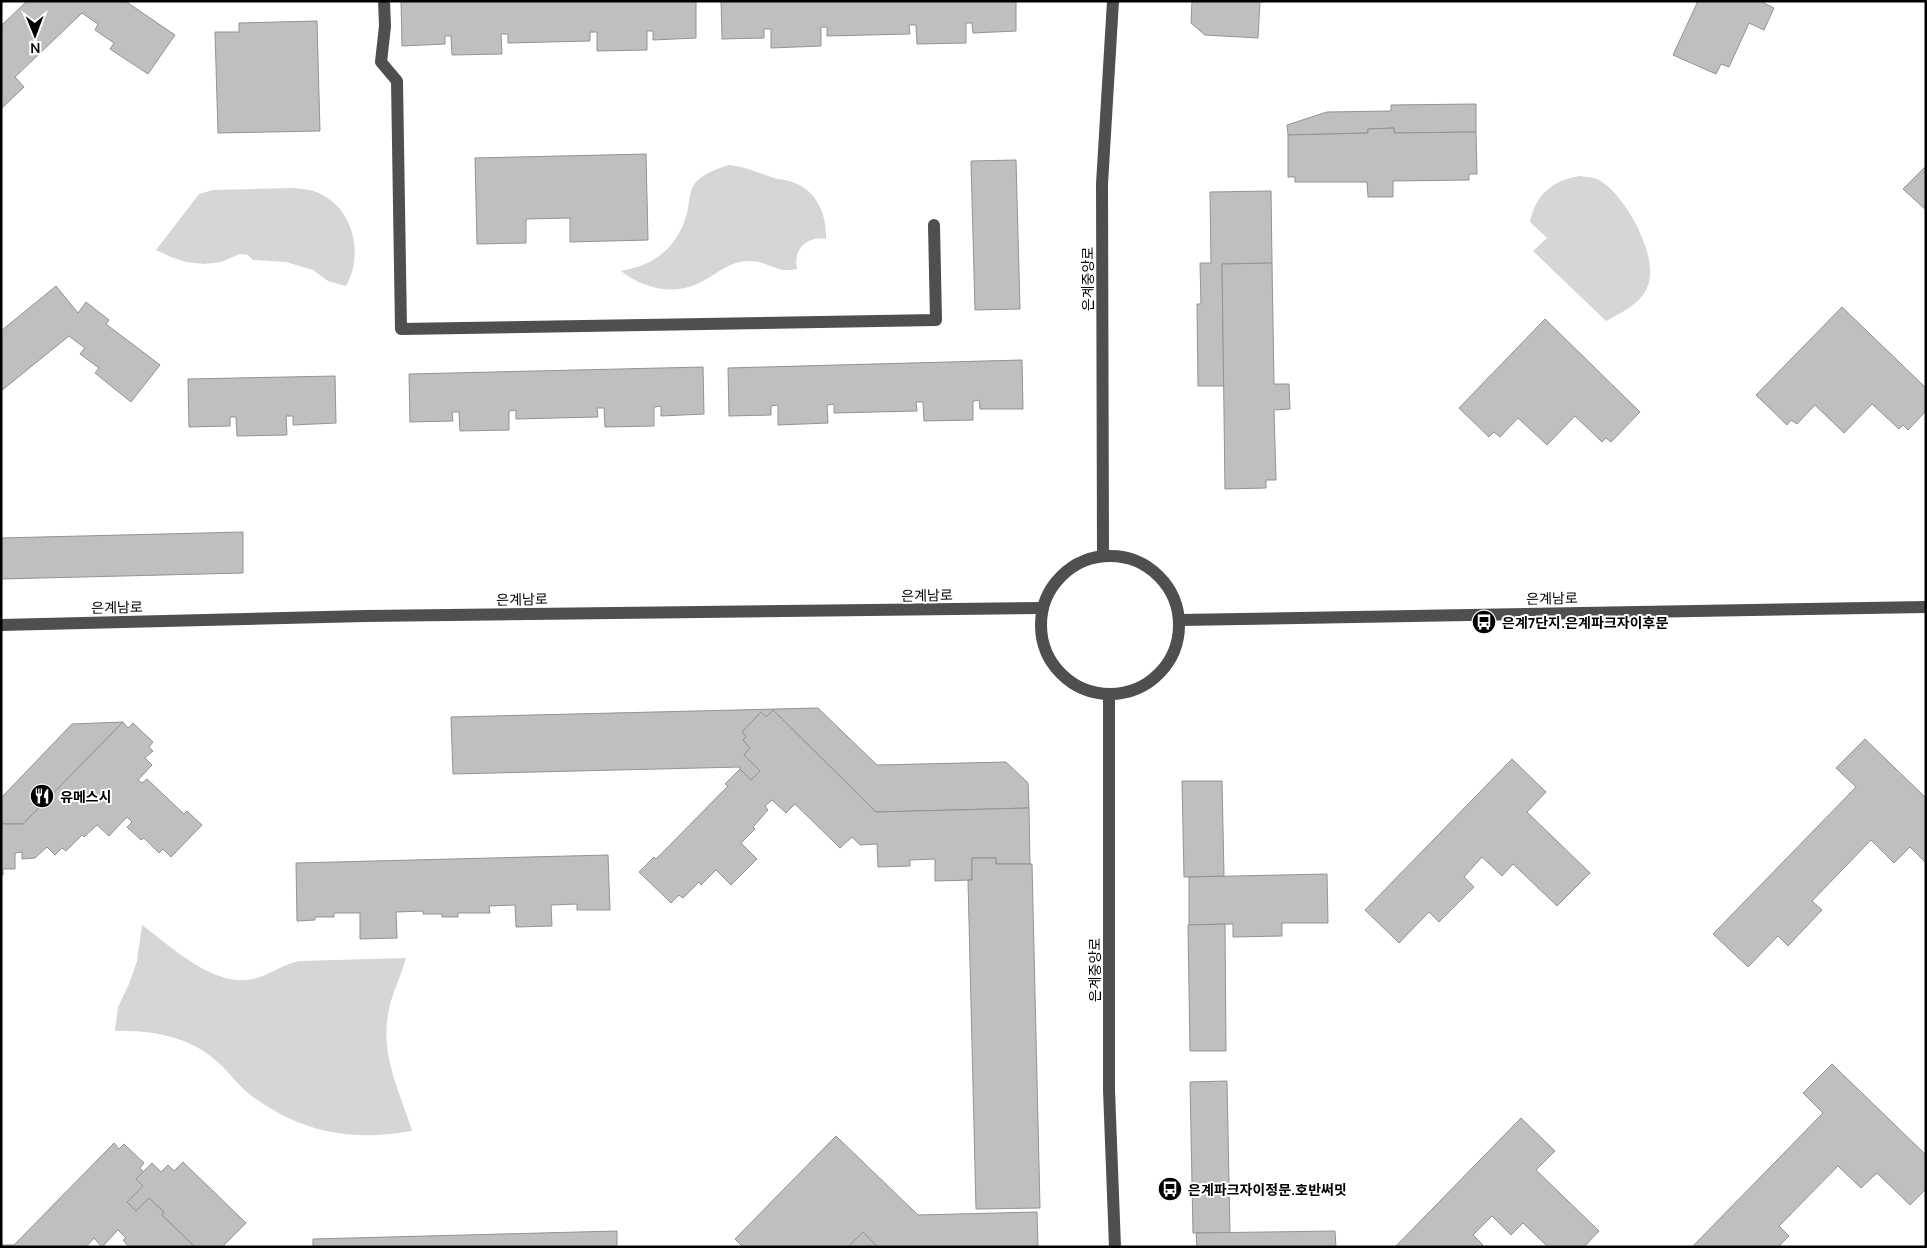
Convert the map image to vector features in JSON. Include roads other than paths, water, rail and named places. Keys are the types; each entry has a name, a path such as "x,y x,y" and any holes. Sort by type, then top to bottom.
{"street":[{"path":"384,1 385,26 381,62 397,81 401,329 936,320 934,225"},
{"name":"은계중앙로","path":"1103,556 1102,184 1113,1"},
{"path":"1103,556 1125,558 1146,566 1151,570 1162,580 1174,599 1179,620 1177,643 1167,664 1157,675 1152,680 1131,691 1109,694 1088,690 1070,681 1055,667 1045,649 1041,629 1043,608 1051,589 1065,573 1083,562 1103,556"},
{"name":"은계남로","path":"1179,620 1926,606"},
{"name":"은계남로","path":"1,625 366,616 1043,608"},
{"name":"은계중앙로","path":"1109,694 1110,1090 1115,1247"}],"place":[{"name":"은계7단지.은계파크자이후문","path":"1484,622"},
{"name":"유메스시","path":"42,796"},
{"name":"은계파크자이정문.호반써밋","path":"1170,1189"}]}
